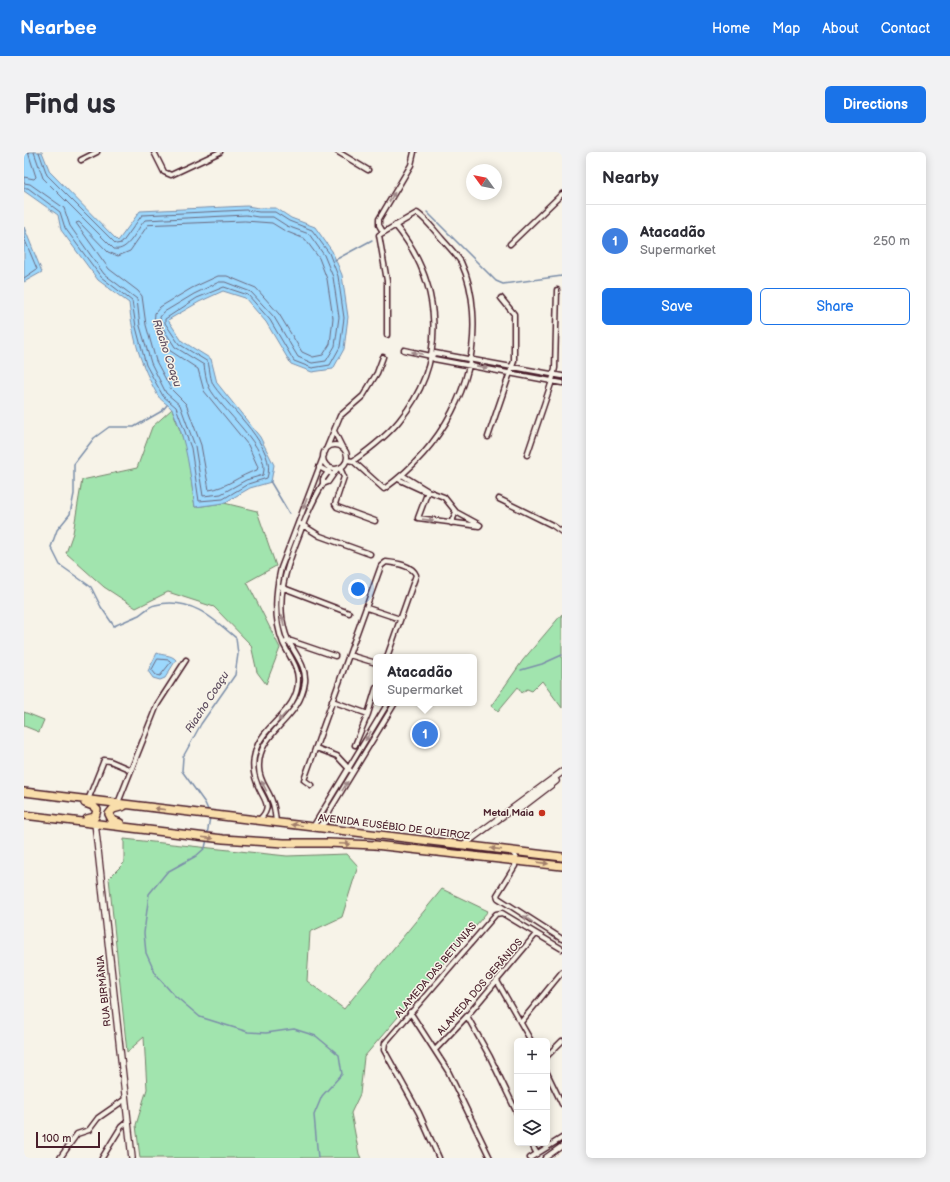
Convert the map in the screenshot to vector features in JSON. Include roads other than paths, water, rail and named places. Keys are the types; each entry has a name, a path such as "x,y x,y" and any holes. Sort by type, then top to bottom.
{"highway":[{"name":"AVENIDA EUSÉBIO DE QUEIROZ","path":"24,792 562,857"},
{"path":"24,815 75,820 94,818 98,813 97,810 93,806 80,802 77,799"},
{"path":"128,827 114,822 109,814 115,808 132,805"},
{"name":"AVENIDA EUSÉBIO DE QUEIROZ","path":"75,820 223,839 284,844 328,843 371,845 562,866"}],"street":[{"path":"81,160 97,152"},
{"path":"154,152 161,168 166,174 174,175 210,154 220,152"},
{"path":"338,152 368,170"},
{"path":"382,232 379,225 379,219 411,166 414,152"},
{"path":"510,244 562,194"},
{"path":"347,460 353,461 384,489 398,479 424,453 444,427 459,397 470,365 474,332 473,309 467,280 461,262 416,213 379,235 388,281 387,335"},
{"path":"353,461 383,438 404,415 423,383 431,356 434,337 433,317 428,288 413,251 395,225"},
{"path":"527,455 554,374 557,290"},
{"path":"488,437 511,373 512,366 514,314 501,298"},
{"path":"404,350 431,356 434,359 562,383"},
{"path":"431,356 435,353 562,376"},
{"path":"259,820 266,812 267,803 255,777 254,760 256,750 263,735 288,710 298,682 295,665 284,643 276,616 277,586 281,568 318,467 340,416 356,403 368,389 383,357"},
{"path":"313,483 322,485 328,482 347,460 347,454 334,430"},
{"path":"324,453 334,446 342,447"},
{"path":"324,453 325,463 335,474"},
{"path":"318,467 330,470 338,469"},
{"path":"338,469 344,477 335,504 337,507 375,521"},
{"path":"276,822 272,801 260,776 260,756 267,738 288,718 302,693 305,683 304,669 288,641 282,615 282,587 286,570 303,525 324,479 330,470"},
{"path":"402,475 428,491 444,497 456,512 480,525 451,523 418,518 428,491"},
{"path":"398,479 424,491 428,491"},
{"path":"499,500 552,525 562,532"},
{"path":"451,523 456,512"},
{"path":"298,523 320,536 370,554"},
{"path":"311,785 304,780 382,564 385,562 391,562 408,567 413,570 416,575 388,654"},
{"path":"277,586 349,613"},
{"path":"367,608 400,619"},
{"path":"284,643 288,641 335,656"},
{"path":"349,655 373,662"},
{"path":"118,803 157,705 186,660"},
{"path":"295,665 300,662"},
{"path":"297,672 304,669"},
{"path":"298,682 305,683"},
{"path":"296,691 302,693"},
{"path":"355,745 373,698"},
{"path":"332,701 368,714"},
{"path":"316,827 348,769 386,706"},
{"path":"316,827 328,820 327,816 330,810 393,706"},
{"path":"316,748 338,756 348,769 354,772"},
{"path":"88,800 104,760 109,760 131,770"},
{"path":"542,789 562,772"},
{"path":"464,845 562,776"},
{"path":"478,847 477,842 479,838 500,820"},
{"name":"RUA BIRMÂNIA","path":"95,823 124,1100 132,1158"},
{"path":"510,851 514,854 516,860 498,898 562,939"},
{"name":"ALAMEDA DAS BETUNIAS","path":"439,1158 419,1113 384,1050 385,1043 494,915 502,913 536,934"},
{"path":"536,934 562,949"},
{"name":"ALAMEDA DOS GERÂNIOS","path":"435,1050 467,1016 536,934"},
{"path":"522,1021 562,972"},
{"path":"497,981 522,1021 530,1038"},
{"path":"410,1012 448,1071 490,1158"},
{"path":"467,1016 490,1057 516,1110"},
{"path":"550,1053 562,1042"},
{"path":"547,1074 562,1104"},
{"path":"60,1158 77,1134 89,1130 98,1118 124,1100"},
{"path":"102,1158 122,1127 127,1122"},
{"path":"530,1158 562,1138"},
{"path":"545,1158 561,1147 555,1142"},
{"path":"533,1146 537,1154"}],"water":[{"path":"24,152 42,152 50,172 118,241 140,211 247,206 276,208 291,218 315,227 332,251 342,275 348,317 344,349 333,369 312,372 291,364 266,322 245,298 223,291 199,302 168,320 182,341 211,359 217,383 260,437 274,465 271,482 250,488 224,503 195,507 182,434 173,411 158,396 146,373 135,340 129,303 98,280 61,230 58,215 24,191"},
{"path":"24,227 42,272 24,282"},
{"path":"157,653 172,657 176,660 165,678 160,680 153,678 148,671"}],"waterway":[{"path":"427,212 496,281 503,284 562,276"},
{"path":"335,260 372,240"},
{"name":"Riacho Coaçu","path":"167,405 162,411 134,427 109,427 94,438 74,464 74,494 70,514 57,530 51,547 60,565 91,587 101,607 114,626 139,615 153,606 167,603 179,603 199,610 209,616 236,638 238,654 235,675 201,724 183,757 182,771 205,803 209,812"},
{"path":"270,481 289,513"},
{"path":"521,670 542,664 562,655"},
{"name":"Riacho Coaçu","path":"207,835 210,817"},
{"name":"Riacho Coaçu","path":"207,839 205,848 196,856 167,872 149,894 144,933 146,953 156,975 174,995 200,1017 248,1032 266,1033 294,1029 316,1036 339,1055 342,1074 322,1096 314,1115 318,1158"}],"place":[{"name":"Atacadão","path":"425,734"},
{"name":"Metal Maia","path":"542,813"}]}
